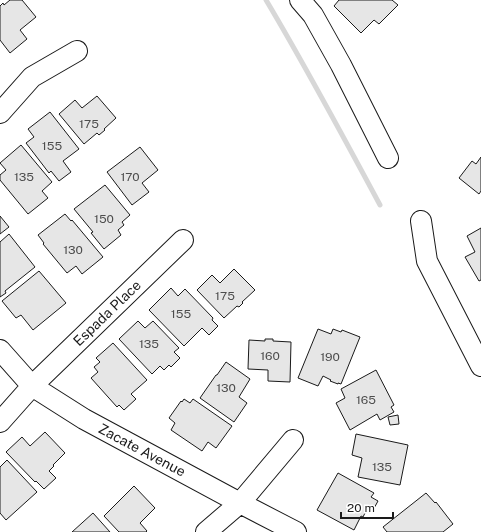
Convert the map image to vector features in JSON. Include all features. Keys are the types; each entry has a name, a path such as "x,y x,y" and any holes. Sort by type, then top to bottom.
{"street":[{"path":"300,0 313,15 341,65 388,158"},
{"path":"0,113 32,77 77,51"},
{"path":"421,221 427,260 481,366"},
{"name":"Espada Place","path":"0,422 32,386 183,240"},
{"name":"Zacate Avenue","path":"0,350 32,386 84,419 296,532"},
{"path":"206,532 240,503 293,440"}],"building":[{"path":"10,0 22,0 36,17 20,30 27,39 10,53 0,40 0,6 3,3 4,5"},
{"path":"339,0 392,0 398,5 379,24 374,20 361,33 334,6"},
{"path":"97,96 116,118 99,135 97,133 84,144 59,114 75,100 82,108"},
{"path":"50,112 79,149 63,161 71,172 59,181 51,171 49,173 26,143 34,137 28,129"},
{"path":"21,145 52,182 42,191 48,198 28,214 0,180 0,175 6,170 0,163"},
{"path":"140,147 158,170 142,183 149,192 132,205 107,172"},
{"path":"481,157 481,191 479,194 459,178 472,161 476,164"},
{"path":"105,185 130,215 122,222 124,225 118,230 121,235 104,249 91,233 93,232 74,209"},
{"path":"65,214 71,221 72,220 103,257 82,274 76,266 67,273 43,244 44,243 38,235"},
{"path":"0,216 9,227 0,234"},
{"path":"481,228 481,280 479,281 465,257 475,252 467,236"},
{"path":"9,234 35,267 5,291 6,293 0,297 0,242"},
{"path":"234,269 255,290 242,302 243,303 239,307 237,306 224,318 197,290 212,275 220,283"},
{"path":"39,271 66,303 33,330 21,315 16,318 2,301"},
{"path":"171,288 178,296 185,289 213,318 212,320 218,326 209,335 202,328 184,346 149,310"},
{"path":"138,321 145,328 153,321 179,348 174,352 180,358 171,367 169,365 164,370 160,366 152,374 119,339"},
{"path":"318,329 331,334 333,329 341,332 342,330 360,337 341,384 330,381 331,380 323,376 318,386 298,378"},
{"path":"265,339 291,342 290,382 268,381 268,370 248,369 249,340 265,341"},
{"path":"113,343 147,380 131,394 136,399 124,410 119,405 117,407 91,378 98,372 94,367 100,362 96,358"},
{"path":"226,362 250,379 239,397 247,403 234,422 200,398"},
{"path":"376,370 394,405 391,407 394,412 380,420 377,414 350,430 336,403 345,398 341,389"},
{"path":"184,399 190,403 193,399 232,426 216,448 208,442 202,451 171,430 175,423 169,418"},
{"path":"398,415 399,424 390,425 388,417"},
{"path":"45,432 65,453 49,471 56,478 44,489 36,481 35,482 6,452 22,437 30,446"},
{"path":"356,434 408,445 400,485 358,477 362,458 352,455"},
{"path":"7,460 37,492 6,520 0,513 0,467"},
{"path":"338,473 374,493 371,497 378,501 372,512 367,509 363,517 361,516 354,530 317,510"},
{"path":"134,486 155,508 140,523 147,531 146,532 119,532 104,516"},
{"path":"426,493 435,503 436,502 453,524 443,532 387,532 383,527"},
{"path":"93,513 110,532 72,532"}],"waterway":[{"path":"266,0 310,76 380,205"}]}
